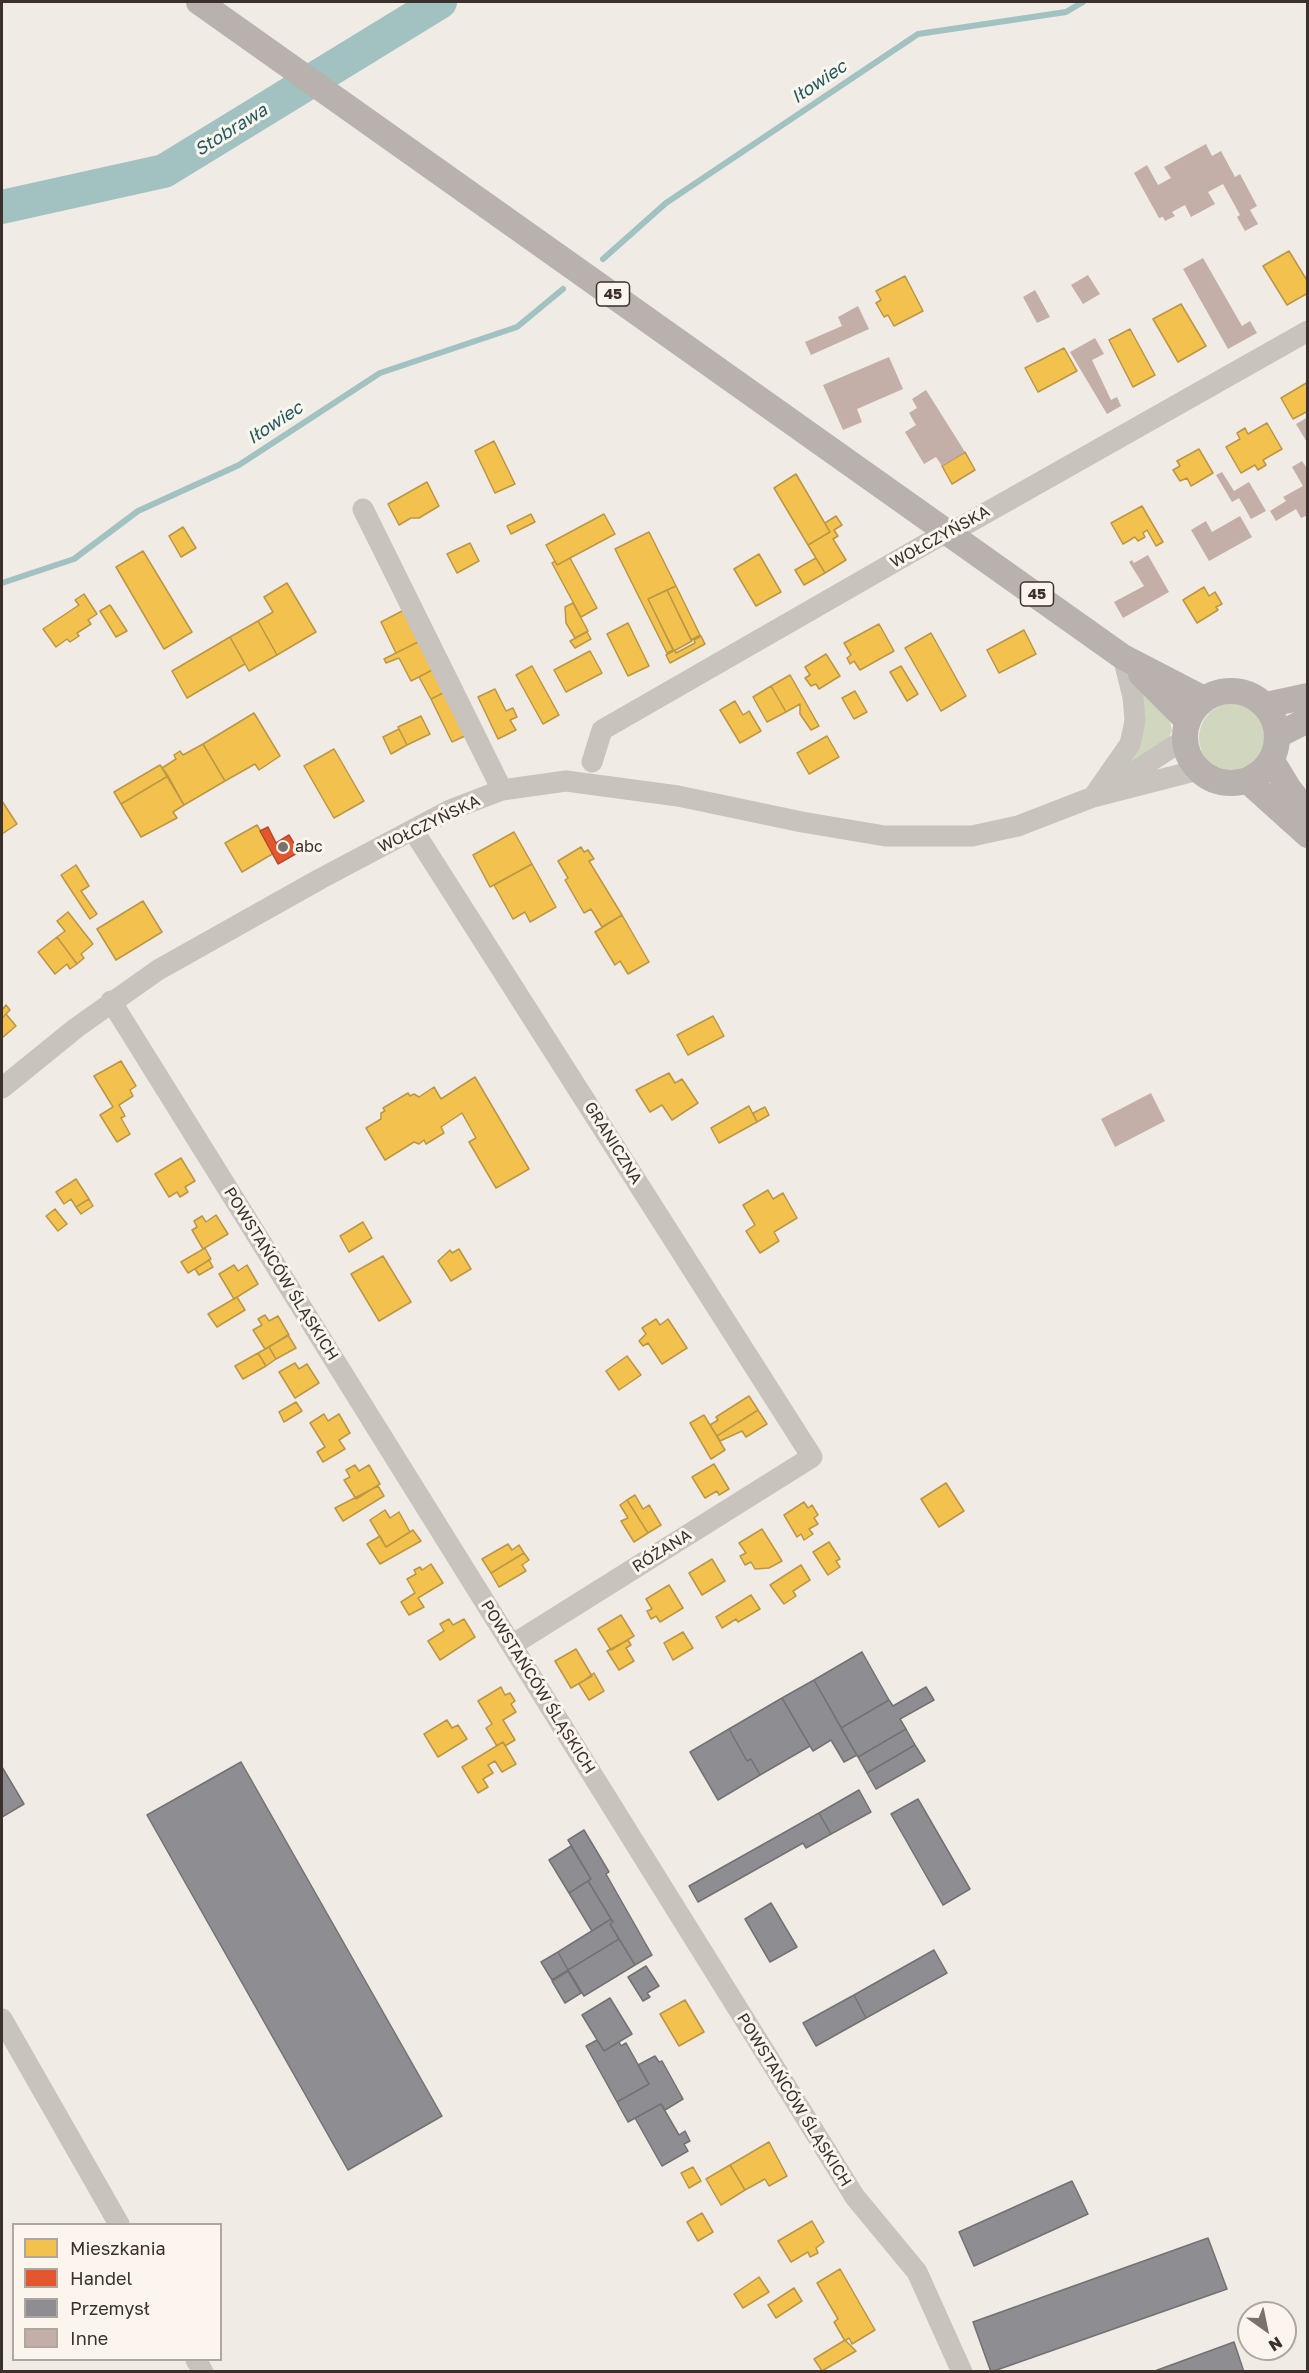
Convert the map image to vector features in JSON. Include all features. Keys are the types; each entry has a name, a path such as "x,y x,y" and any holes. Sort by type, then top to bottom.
{"main road":[{"name":"45","path":"199,2 950,532 1123,657 1204,699"},
{"name":"45","path":"1123,657 1186,730"},
{"path":"1229,691 1255,697 1266,705 1275,719 1278,735 1272,760 1262,773 1248,781 1221,783 1197,770 1188,756 1186,730 1204,699 1229,691"},
{"path":"1266,705 1308,696"},
{"path":"1278,735 1308,720"},
{"path":"1272,760 1289,789 1308,813"},
{"path":"1248,781 1308,835"}],"street":[{"name":"WOŁCZYŃSKA","path":"592,762 602,730 1308,331"},
{"path":"363,509 502,790"},
{"path":"1094,797 1130,744 1135,721 1133,697 1123,657"},
{"name":"WOŁCZYŃSKA","path":"1094,797 1186,730"},
{"name":"WOŁCZYŃSKA","path":"2,1088 111,1001 158,970 450,810 502,790 566,781 593,783 678,796 844,830 885,836 972,836 1018,826 1094,797 1197,770"},
{"name":"GRANICZNA","path":"413,830 812,1457"},
{"name":"POWSTAŃCÓW ŚLĄSKICH","path":"111,1001 855,2197 917,2272 962,2372"},
{"name":"RÓŻANA","path":"512,1645 812,1457"},
{"path":"2,2019 118,2223"}],"green space":[{"path":"1132,685 1169,716 1172,731 1167,741 1123,769"},
{"path":"1234,703 1253,709 1263,719 1269,738 1263,757 1253,767 1234,773 1215,767 1205,757 1199,738 1205,719 1215,709"}],"building: Mieszkania":[{"path":"1289,251 1308,282 1308,293 1287,305 1263,266"},
{"path":"905,276 923,311 894,326 888,315 884,317 876,303 881,300 876,291"},
{"path":"1181,304 1206,346 1178,362 1153,319"},
{"path":"1130,329 1155,375 1133,387 1109,340"},
{"path":"1064,348 1077,371 1038,392 1025,368"},
{"path":"1308,382 1308,411 1293,419 1281,398"},
{"path":"1267,423 1282,449 1263,460 1266,465 1258,470 1255,465 1241,473 1226,447 1240,439 1237,433 1245,428 1248,434"},
{"path":"494,441 515,484 495,493 475,451"},
{"path":"1199,449 1213,473 1191,486 1187,478 1180,481 1173,470 1180,466 1177,461"},
{"path":"965,452 975,470 952,484 942,466"},
{"path":"796,474 830,532 808,545 774,488"},
{"path":"427,482 439,506 419,518 411,518 399,525 388,504"},
{"path":"1142,506 1163,542 1156,546 1147,530 1143,533 1145,537 1138,541 1135,537 1123,544 1111,523"},
{"path":"531,514 535,522 511,534 507,526"},
{"path":"604,514 615,534 557,565 546,545"},
{"path":"836,516 842,525 834,530 838,536 833,539 846,560 825,573 808,545 830,532 825,523"},
{"path":"183,527 196,548 181,557 169,536"},
{"path":"649,532 676,586 648,599 673,650 667,653 615,549"},
{"path":"470,543 479,561 457,573 447,554"},
{"path":"143,551 192,632 164,649 116,567"},
{"path":"759,554 781,592 756,606 734,569"},
{"path":"570,558 597,608 581,617 552,563 555,561 557,565"},
{"path":"816,558 825,573 804,585 795,570"},
{"path":"287,583 316,632 277,655 258,621 273,612 264,597"},
{"path":"676,586 700,635 691,640 667,590"},
{"path":"1204,587 1209,596 1215,592 1222,604 1216,607 1218,610 1197,623 1183,600"},
{"path":"667,590 692,641 674,651 648,599"},
{"path":"84,594 97,614 88,620 91,624 77,633 79,636 70,642 67,639 56,647 43,629 79,605 75,600"},
{"path":"573,603 588,631 575,638 566,623 565,607"},
{"path":"110,605 127,631 116,637 100,611"},
{"path":"404,610 420,641 396,653 381,622"},
{"path":"258,621 277,655 249,671 230,637"},
{"path":"628,623 649,666 628,676 607,634"},
{"path":"879,624 894,651 860,670 854,661 850,664 847,658 851,655 844,643"},
{"path":"1024,630 1036,654 999,673 987,650"},
{"path":"587,632 591,639 575,648 570,641"},
{"path":"931,633 966,696 941,711 905,648"},
{"path":"701,636 705,644 670,663 666,655 675,650 676,653 695,643 694,640"},
{"path":"230,637 245,664 187,698 172,671"},
{"path":"420,641 434,669 411,681 399,658 386,663 384,659"},
{"path":"590,651 602,673 566,692 554,670"},
{"path":"826,654 840,676 819,689 816,684 811,686 805,678 810,675 805,667"},
{"path":"532,666 559,715 543,724 516,675"},
{"path":"901,666 918,694 907,701 890,672"},
{"path":"434,669 445,692 431,699 419,677"},
{"path":"790,675 819,726 811,730 800,714 800,704 786,712 771,686"},
{"path":"771,686 786,712 767,722 753,697"},
{"path":"495,689 506,711 513,708 517,717 510,720 516,730 498,739 478,697"},
{"path":"855,691 867,712 854,719 842,698"},
{"path":"445,692 467,735 452,742 431,699"},
{"path":"735,701 743,715 749,711 761,731 740,743 720,710"},
{"path":"254,713 280,756 259,770 255,764 225,781 203,744"},
{"path":"421,716 430,734 407,745 398,727"},
{"path":"399,729 407,745 391,754 383,737"},
{"path":"827,736 839,757 809,774 797,753"},
{"path":"203,744 225,781 184,805 162,768 176,759 174,755 180,751 183,755"},
{"path":"334,749 364,801 334,818 304,766"},
{"path":"160,765 168,776 121,804 114,792"},
{"path":"168,776 184,805 173,812 177,818 141,837 121,804"},
{"path":"2,801 17,824 2,834"},
{"path":"257,825 274,853 242,872 225,843"},
{"path":"514,832 532,864 490,887 473,855"},
{"path":"581,847 584,852 588,850 594,859 589,861 622,915 602,927 591,909 584,913 565,880 568,878 558,861"},
{"path":"532,864 556,907 530,922 525,912 513,919 494,885"},
{"path":"76,865 89,886 81,891 97,914 90,919 61,875"},
{"path":"143,901 162,932 116,960 97,929"},
{"path":"68,912 93,944 81,954 84,958 77,964 57,937 65,931 57,921"},
{"path":"622,915 649,962 628,974 620,961 615,965 595,932"},
{"path":"57,937 77,964 70,969 67,964 55,974 38,952"},
{"path":"6,1005 10,1010 2,1018 2,1010"},
{"path":"6,1014 16,1026 2,1038 2,1018"},
{"path":"713,1016 724,1036 688,1055 677,1035"},
{"path":"121,1061 136,1086 130,1090 133,1096 119,1105 125,1116 121,1118 130,1134 117,1142 100,1115 113,1107 94,1076"},
{"path":"669,1073 675,1083 682,1079 698,1103 672,1120 662,1105 650,1112 636,1090"},
{"path":"475,1077 529,1169 496,1188 469,1142 476,1138 462,1113 441,1127 444,1133 426,1144 424,1140 419,1144 414,1142 385,1160 366,1128 381,1119 381,1113 385,1111 383,1108 408,1093 410,1096 414,1094 419,1097 434,1087 441,1099"},
{"path":"749,1106 757,1122 719,1143 711,1128"},
{"path":"765,1107 769,1115 757,1122 753,1113"},
{"path":"181,1158 195,1181 185,1187 188,1192 180,1197 177,1192 169,1197 155,1174"},
{"path":"76,1179 89,1199 76,1207 71,1199 64,1204 56,1192"},
{"path":"768,1190 773,1199 783,1193 797,1218 774,1232 779,1241 760,1253 746,1231 755,1225 743,1205"},
{"path":"89,1199 93,1206 81,1214 76,1207"},
{"path":"55,1209 67,1224 58,1231 46,1216"},
{"path":"216,1215 228,1234 203,1249 192,1230 197,1227 194,1221 202,1216 206,1222"},
{"path":"363,1222 372,1238 349,1252 340,1236"},
{"path":"205,1248 211,1259 188,1273 181,1262"},
{"path":"459,1249 471,1269 451,1281 438,1261 450,1250 452,1253"},
{"path":"383,1256 411,1302 379,1321 351,1274"},
{"path":"209,1260 213,1267 199,1275 195,1269"},
{"path":"234,1265 238,1271 247,1265 258,1284 234,1299 219,1274"},
{"path":"237,1297 245,1310 217,1327 208,1314"},
{"path":"265,1315 269,1321 278,1316 289,1335 265,1349 253,1330 262,1325 258,1319"},
{"path":"656,1319 660,1325 668,1319 687,1348 662,1364 648,1343 643,1346 639,1341 646,1334 642,1328"},
{"path":"288,1335 296,1348 276,1359 269,1347"},
{"path":"269,1347 276,1359 266,1366 258,1353"},
{"path":"258,1353 266,1366 243,1379 235,1366"},
{"path":"627,1356 641,1375 619,1390 606,1371"},
{"path":"295,1363 299,1369 307,1364 319,1383 295,1398 279,1372"},
{"path":"749,1396 758,1410 717,1436 710,1425 718,1420 716,1417"},
{"path":"296,1402 302,1411 284,1422 279,1412"},
{"path":"758,1410 767,1424 746,1437 742,1431 720,1441 717,1436"},
{"path":"324,1414 328,1421 339,1414 350,1433 339,1440 345,1449 323,1462 317,1452 325,1447 310,1423"},
{"path":"704,1415 725,1450 711,1459 690,1423"},
{"path":"714,1464 729,1489 719,1495 717,1491 705,1498 692,1477"},
{"path":"355,1465 359,1471 369,1465 380,1484 356,1499 344,1480 350,1477 346,1470"},
{"path":"946,1483 964,1511 939,1527 921,1499"},
{"path":"378,1486 384,1496 343,1521 335,1508"},
{"path":"635,1495 643,1509 649,1505 661,1525 648,1533 627,1500"},
{"path":"627,1500 648,1533 634,1542 621,1521 628,1518 620,1505"},
{"path":"804,1502 808,1508 812,1505 818,1515 814,1518 818,1524 809,1529 813,1534 804,1540 801,1534 797,1537 784,1515"},
{"path":"385,1510 390,1518 399,1512 410,1532 386,1547 370,1520"},
{"path":"762,1529 782,1561 769,1568 755,1569 751,1562 745,1565 740,1556 746,1553 739,1543"},
{"path":"413,1530 421,1541 380,1564 367,1544 380,1536 386,1547"},
{"path":"829,1542 840,1559 836,1561 840,1567 828,1575 813,1552"},
{"path":"508,1544 512,1550 519,1545 524,1553 491,1573 482,1559"},
{"path":"524,1553 529,1560 522,1565 526,1571 499,1587 491,1573"},
{"path":"712,1559 725,1581 702,1595 689,1573"},
{"path":"431,1564 443,1583 418,1598 424,1607 409,1615 401,1602 415,1593 407,1579 416,1574 414,1570 420,1567 422,1570"},
{"path":"801,1565 810,1580 793,1591 796,1596 784,1604 770,1585"},
{"path":"669,1585 683,1608 660,1622 656,1616 651,1619 647,1611 652,1609 646,1599"},
{"path":"751,1595 760,1609 722,1628 716,1617"},
{"path":"621,1615 634,1636 611,1650 598,1629"},
{"path":"449,1619 453,1625 464,1619 475,1637 440,1660 428,1641 444,1631 440,1624"},
{"path":"683,1632 693,1648 673,1660 664,1643"},
{"path":"628,1640 631,1645 626,1648 634,1661 619,1670 607,1651"},
{"path":"576,1649 592,1676 571,1688 555,1661"},
{"path":"594,1673 604,1691 589,1700 579,1684"},
{"path":"501,1687 505,1695 510,1693 515,1701 511,1704 516,1712 503,1720 515,1740 505,1746 503,1742 497,1746 486,1728 492,1724 478,1701"},
{"path":"447,1720 452,1728 458,1725 467,1739 438,1757 424,1734"},
{"path":"503,1742 516,1764 502,1772 495,1761 488,1765 493,1773 483,1779 488,1787 478,1793 462,1767"},
{"path":"685,2000 704,2032 679,2046 660,2014"},
{"path":"769,2142 787,2176 769,2186 765,2179 745,2190 730,2165"},
{"path":"730,2165 745,2190 721,2205 706,2179"},
{"path":"693,2167 701,2181 689,2188 681,2173"},
{"path":"702,2213 713,2232 698,2241 687,2222"},
{"path":"812,2221 824,2242 816,2248 818,2253 810,2257 808,2252 791,2262 778,2241"},
{"path":"840,2269 875,2330 852,2344 849,2338 845,2341 834,2322 838,2319 817,2283"},
{"path":"759,2277 769,2292 743,2308 734,2294"},
{"path":"794,2288 802,2301 776,2318 768,2305"},
{"path":"845,2340 856,2351 822,2371 814,2359"}],"building: Handel":[{"name":"abc","path":"268,827 276,843 289,835 299,852 278,864 260,831"}],"building: Przemysł":[{"path":"862,1652 889,1700 841,1728 814,1680"},
{"path":"814,1680 857,1755 844,1762 831,1740 813,1751 782,1698"},
{"path":"926,1687 934,1700 900,1719 906,1729 858,1757 841,1728 889,1700 893,1706"},
{"path":"782,1698 810,1746 760,1775 751,1759 747,1761 729,1729"},
{"path":"729,1729 747,1761 751,1759 760,1775 718,1800 690,1752"},
{"path":"906,1729 915,1745 867,1773 858,1757"},
{"path":"915,1745 925,1761 876,1789 867,1773"},
{"path":"241,1762 442,2116 348,2170 147,1815"},
{"path":"2,1767 24,1804 2,1817"},
{"path":"859,1790 871,1812 831,1834 819,1813"},
{"path":"918,1799 970,1889 943,1905 891,1814"},
{"path":"819,1813 831,1834 806,1848 803,1843 698,1902 689,1886"},
{"path":"584,1830 609,1872 606,1874 652,1955 635,1965 610,1924 613,1922 588,1881 591,1879 568,1840"},
{"path":"571,1846 591,1879 569,1893 549,1860"},
{"path":"588,1881 611,1919 592,1931 569,1893"},
{"path":"771,1903 797,1947 770,1962 745,1919"},
{"path":"611,1919 613,1922 610,1924 619,1939 568,1970 558,1952"},
{"path":"619,1939 635,1965 584,1996 568,1970"},
{"path":"934,1950 947,1973 866,2018 854,1995"},
{"path":"558,1952 568,1970 552,1980 541,1962"},
{"path":"646,1966 659,1986 647,1993 650,1997 643,2001 628,1977"},
{"path":"568,1971 581,1993 565,2003 552,1981"},
{"path":"854,1995 866,2018 816,2046 803,2023"},
{"path":"610,1998 632,2034 604,2051 582,2015"},
{"path":"597,2040 604,2051 619,2042 621,2046 626,2043 649,2084 617,2102 586,2046"},
{"path":"655,2056 659,2062 662,2061 683,2099 665,2110 661,2104 628,2122 617,2102 649,2084 638,2065"},
{"path":"661,2104 679,2135 685,2131 690,2141 684,2144 688,2151 662,2166 635,2118"},
{"path":"1072,2181 1088,2214 974,2266 959,2232"},
{"path":"1208,2238 1227,2289 991,2372 973,2322"},
{"path":"1234,2342 1237,2361 1240,2361 1244,2372 1152,2372"}],"building: Inne":[{"path":"1206,144 1212,156 1221,151 1235,177 1240,174 1257,206 1250,210 1258,224 1245,231 1237,217 1240,215 1223,184 1208,192 1215,204 1191,217 1185,205 1172,212 1175,216 1165,221 1163,217 1159,218 1134,173 1147,165 1158,185 1171,178 1164,167"},
{"path":"1203,258 1242,326 1250,321 1257,333 1228,349 1183,269"},
{"path":"1088,275 1100,294 1083,304 1071,285"},
{"path":"1035,290 1050,317 1037,323 1023,297"},
{"path":"858,306 869,329 811,355 805,342 842,326 838,317"},
{"path":"1095,338 1104,354 1092,360 1111,400 1117,397 1121,406 1107,414 1070,352"},
{"path":"889,357 903,389 857,409 862,422 843,430 823,385"},
{"path":"926,390 965,452 942,466 936,457 924,464 905,432 916,425 909,413 917,408 912,399"},
{"path":"1308,417 1308,444 1296,424"},
{"path":"1302,461 1308,470 1308,515 1301,518 1296,509 1276,521 1270,511 1286,501 1283,497 1303,486 1292,467"},
{"path":"1222,472 1234,491 1249,482 1266,511 1251,519 1239,498 1232,502 1216,475"},
{"path":"1240,516 1252,537 1209,561 1191,530 1206,521 1212,532"},
{"path":"1148,555 1169,592 1123,618 1114,602 1144,586 1129,562 1132,560 1134,563"},
{"path":"1151,1093 1165,1121 1115,1147 1101,1119"}],"waterway":[{"name":"Stobrawa","path":"2,207 164,171 440,2"},
{"name":"Iłowiec","path":"603,259 666,203 918,34 1066,12 1083,2"},
{"name":"Iłowiec","path":"2,583 74,559 138,511 239,465 380,373 517,327 563,289"}],"place":[{"name":"abc","path":"283,847"}]}
